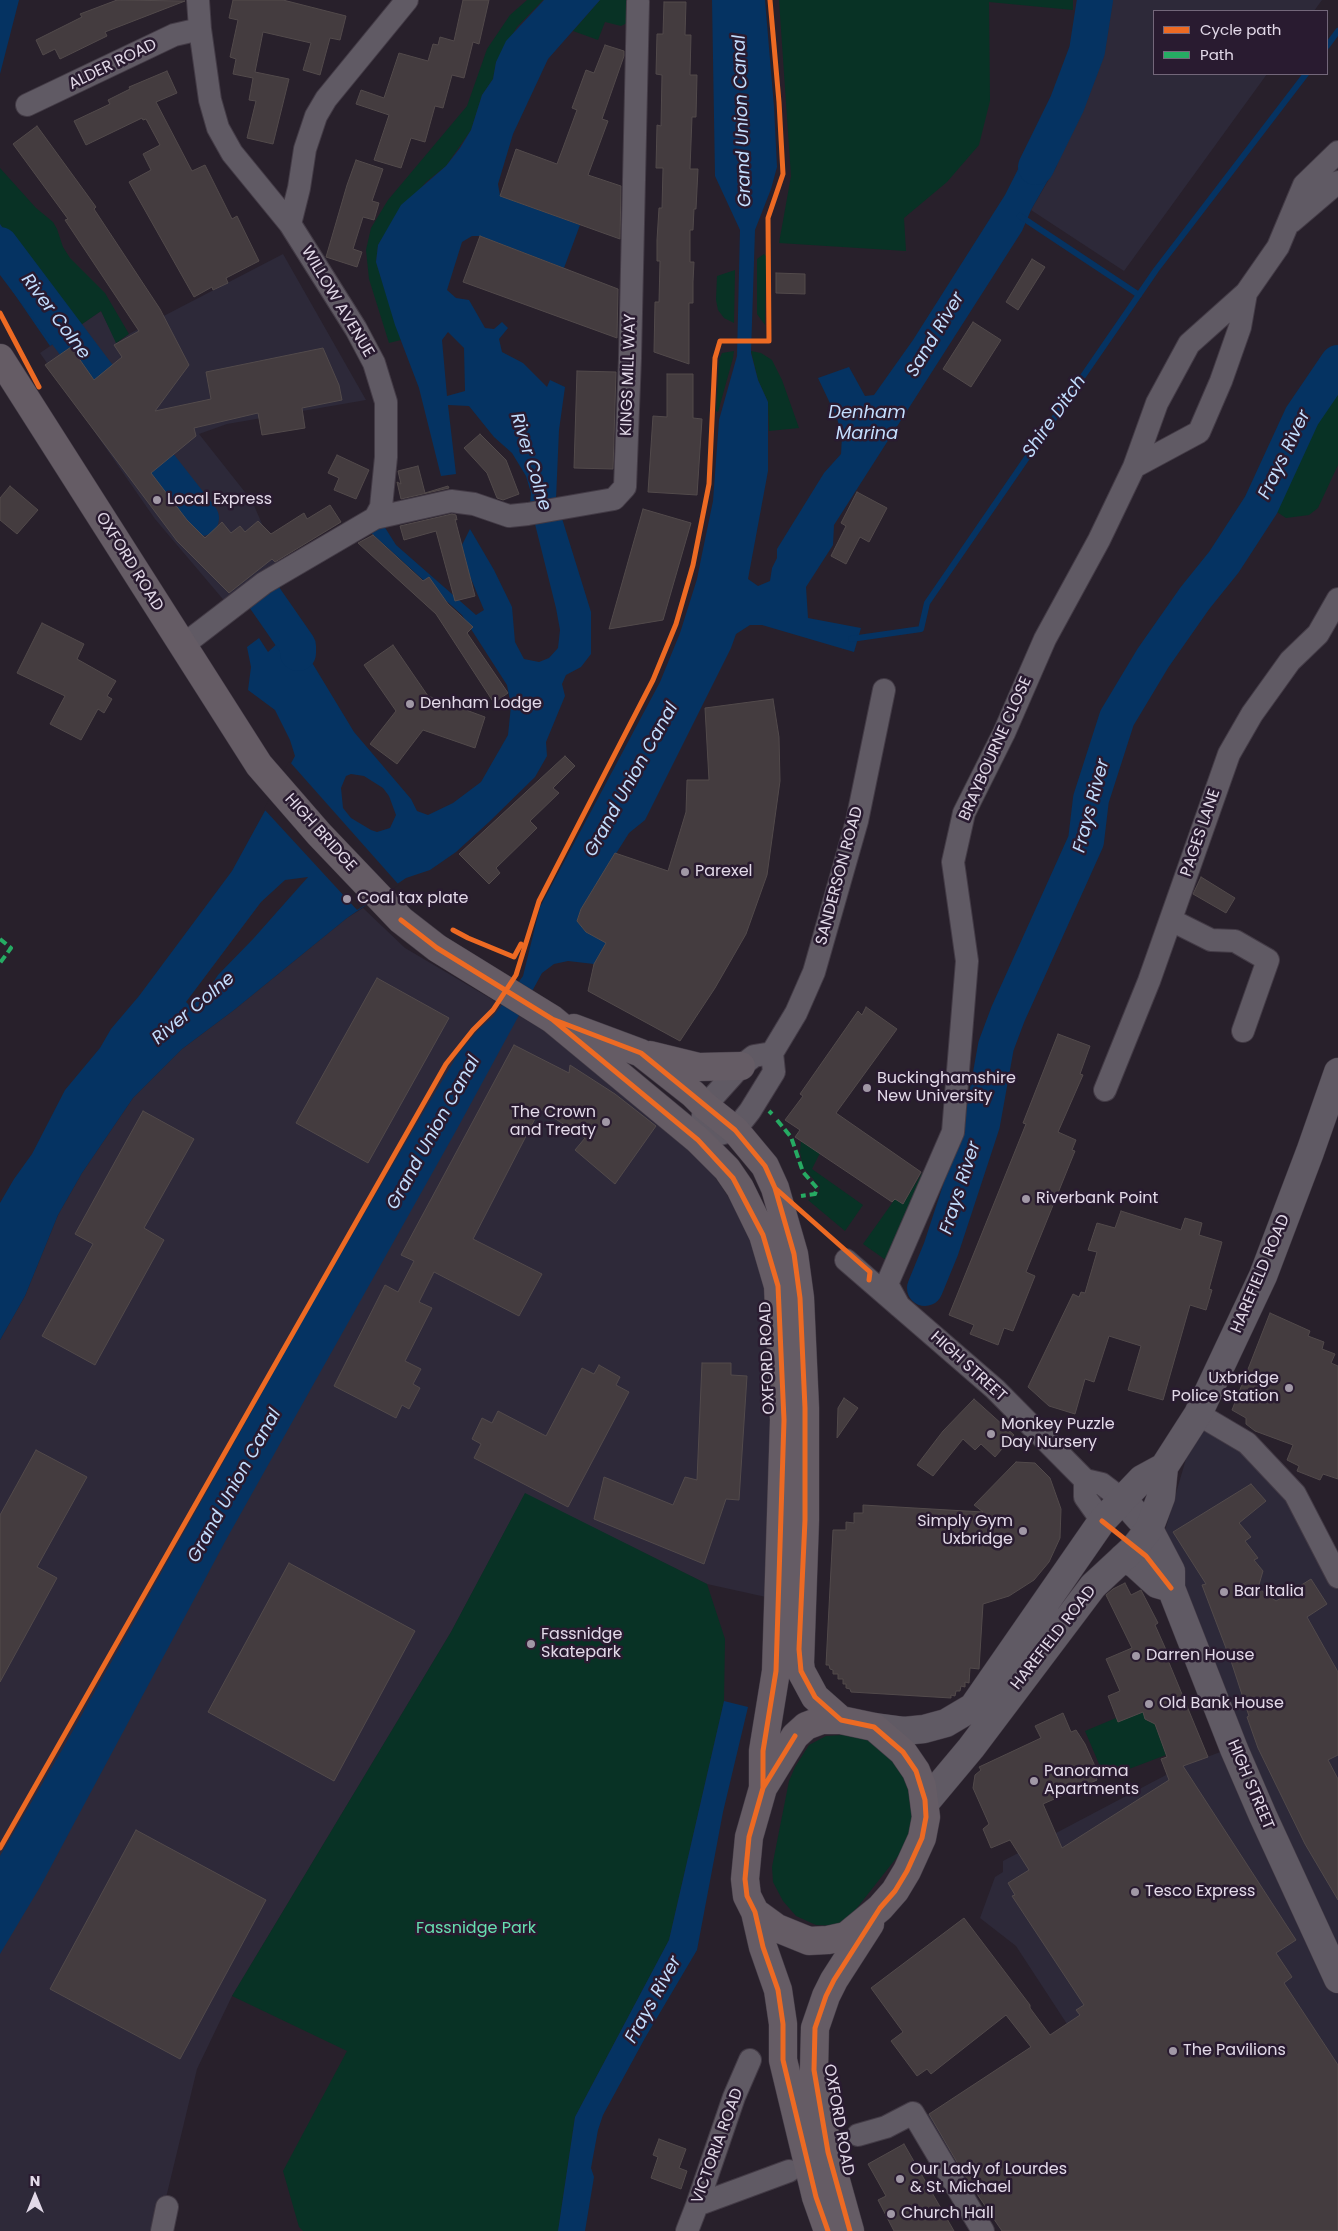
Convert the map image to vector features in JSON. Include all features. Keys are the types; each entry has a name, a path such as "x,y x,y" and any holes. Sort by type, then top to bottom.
{"main road":[{"name":"OXFORD ROAD","path":"0,358 259,765"},
{"name":"HIGH BRIDGE","path":"259,765 319,834 382,900"},
{"name":"OXFORD ROAD","path":"382,900 427,940 552,1019 698,1140 727,1169 740,1188 763,1235 778,1286 784,1420 776,1671 763,1751 763,1788"},
{"name":"OXFORD ROAD","path":"552,1019 641,1053 735,1130 765,1166 775,1188 794,1254 800,1298 805,1408 805,1520 800,1663 801,1671 815,1697 841,1720"},
{"path":"641,1053 699,1067 741,1066"},
{"name":"HAREFIELD ROAD","path":"925,1803 971,1748 1093,1586 1135,1548 1148,1529 1161,1497 1164,1468 1198,1414 1264,1273 1307,1162 1338,1072"},
{"name":"HAREFIELD ROAD","path":"874,1727 904,1731 924,1729 946,1723 973,1708 1102,1521 1142,1479 1164,1468"},
{"name":"HIGH STREET","path":"1123,1500 1148,1529 1171,1571 1171,1588 1262,1816 1338,1979"},
{"path":"1123,1558 1135,1564 1157,1584 1171,1588"},
{"path":"756,1912 777,1928 809,1941 828,1940 846,1936 880,1908 895,1891 922,1838 926,1817 925,1803 922,1786 916,1771 903,1752 874,1727 841,1720 822,1720 806,1726 791,1742 763,1788 750,1837 745,1880 747,1896 756,1912 763,1947 778,1990 783,2024 783,2060 816,2197 828,2231"},
{"name":"OXFORD ROAD","path":"850,2231 828,2152 814,2070 815,2028 826,1996 834,1980 880,1908"}],"street":[{"name":"WILLOW AVENUE","path":"198,0 210,100 218,128 232,152 290,224 356,329 374,363 386,402 386,463 381,507 375,518"},
{"path":"290,224 299,188 305,149 316,116 326,99 407,0"},
{"name":"KINGS MILL WAY","path":"375,518 451,502 474,504 508,516 528,514 614,499 625,487 630,358 638,2"},
{"name":"ALDER ROAD","path":"27,105 174,35 200,29"},
{"name":"BRAYBOURNE CLOSE","path":"899,1306 887,1284 953,1132 967,961 953,862 964,813 1004,733 1045,639 1099,540 1134,467 1157,403 1189,344 1246,293 1278,247 1304,185 1338,152"},
{"path":"1288,225 1338,182"},
{"name":"BRAYBOURNE CLOSE","path":"1134,467 1199,432 1221,381 1240,326 1246,293"},
{"path":"182,646 264,583 375,518"},
{"name":"PAGES LANE","path":"1105,1090 1171,920 1229,754 1252,714 1290,661 1318,634 1338,599"},
{"name":"SANDERSON ROAD","path":"772,1052 796,1013 814,972 857,822 884,690"},
{"path":"1171,920 1211,940 1235,941 1268,960 1243,1031"},
{"path":"772,1052 774,1072 750,1111 735,1130 698,1140 705,1106 741,1066 754,1056 772,1052"},
{"name":"HIGH STREET","path":"846,1260 995,1389 1084,1480 1102,1484 1123,1500"},
{"path":"1198,1414 1247,1443 1296,1494 1338,1577"},
{"path":"1084,1480 1085,1497 1102,1521"},
{"name":"VICTORIA ROAD","path":"686,2231 697,2206 734,2097 750,2060"},
{"path":"858,2135 886,2127 913,2113 983,2231"},
{"path":"697,2206 789,2171"},
{"path":"162,2231 168,2208"}],"shaded area":[{"path":"1096,0 1322,0 1315,10 1153,10 1153,75 1266,75 1124,271 1031,210 1056,167 1072,127 1087,67"},
{"path":"283,254 366,400 227,424 199,434 252,501 280,565 264,570 227,604 155,519 40,353 101,311 117,343 129,334"},
{"path":"363,908 405,948 549,1033 702,1158 750,1229 771,1293 773,1367 766,1597 707,1584 525,1494 451,1632 232,1996 197,2069 158,2231 0,2231 0,1340 25,1296 58,1215 82,1173 133,1098 182,1049 234,1010 347,918"},
{"name":"The Pavilions","path":"1196,1425 1244,1446 1293,1497 1338,1581 1338,2231 1002,2231 926,2116 1067,2024 1016,1946 980,1918 995,1877 1003,1872 1003,1861 1183,1766 1231,1748 1159,1540 1166,1527"}],"green space":[{"path":"527,0 543,0 517,27 496,62 493,79 482,95 471,130 446,166 426,182 390,226 378,245 376,262 401,340 389,343 369,279 366,250 371,228 388,200 467,106 487,49 510,15"},
{"path":"600,0 633,0 627,23 621,26 605,22 598,40 573,31"},
{"path":"779,0 1073,0 1073,10 989,2 990,101 979,145 947,182 904,218 906,251 779,243 791,176"},
{"path":"0,168 36,208 53,222 63,247 70,258 105,293 129,334 116,343 101,311 72,331 0,224"},
{"path":"764,254 766,256 765,325 757,314 757,259"},
{"path":"735,270 734,323 724,318 718,310 716,300 717,276"},
{"path":"1338,350 1338,465 1318,508 1309,515 1286,518 1277,512 1267,480 1275,459 1305,423"},
{"path":"734,351 718,412 716,411 719,360 722,353"},
{"path":"751,351 761,353 772,360 782,380 799,428 769,431 768,402 758,380"},
{"path":"801,1141 820,1153 812,1169 863,1205 845,1231 808,1200 818,1194 820,1187 803,1167 800,1152"},
{"path":"922,1173 927,1174 890,1263 863,1244 895,1199 903,1204"},
{"name":"Fassnidge Park","path":"525,1493 707,1584 725,1639 724,1701 669,1940 575,2117 558,2231 303,2231 299,2227 283,2171 347,2051 232,1996 451,1632"},
{"path":"1143,1712 1147,1721 1154,1722 1166,1755 1105,1778 1085,1731 1116,1718 1118,1722"},
{"path":"860,1734 910,1771 916,1833 853,1913 838,1926 816,1925 796,1916 783,1901 773,1882 772,1867 789,1781 795,1767 809,1745 826,1736"}],"water":[{"path":"0,0 19,0 0,74"},
{"path":"544,0 600,0 548,59 513,134 498,184 500,196 580,225 564,268 480,236 472,236 462,242 447,290 456,298 469,300 485,328 494,329 502,322 508,328 499,339 502,352 523,363 547,387 550,380 565,387 559,430 556,499 591,612 591,654 581,667 566,675 562,684 565,696 546,742 547,756 535,777 489,822 456,852 430,870 406,878 347,918 234,1010 182,1049 133,1098 82,1173 58,1215 25,1296 0,1340 0,1203 32,1154 65,1090 100,1048 111,1029 139,996 232,871 295,756 290,740 275,710 248,690 251,667 247,647 259,638 268,652 280,641 266,616 282,604 310,637 308,656 354,732 411,799 417,811 428,815 453,803 481,782 508,735 511,706 507,685 462,615 369,531 384,526 396,545 476,615 484,610 467,569 462,545 470,529 494,570 512,607 515,642 524,659 539,662 549,658 558,648 560,630 556,608 530,504 531,493 526,476 512,453 494,437 469,406 448,405 456,474 441,476 419,388 395,325 376,262 378,245 401,205 446,166 471,130 482,95 493,79 496,62 506,41","holes":["448,332 464,348 465,391 447,396 442,340","351,774 364,776 383,788 389,796 396,815 390,828 377,832 351,818 343,808 341,788 346,776","308,877 218,975 210,987 196,1002 189,1005 186,1002 261,902 285,880"]},
{"path":"712,0 765,0 774,107 777,167 771,189 755,230 751,353 758,380 768,402 768,471 748,579 758,586 770,581 772,568 777,558 777,549 824,473 841,454 842,437 837,418 818,378 849,367 865,396 874,395 913,340 1005,195 1044,118 1072,127 1056,166 1031,210 1022,231 834,525 833,545 806,587 808,618 861,628 854,652 762,625 750,625 736,634 731,648 645,820 629,833 581,909 577,921 586,932 606,943 594,964 568,961 554,964 542,973 457,1129 227,1538 40,1887 0,1954 0,1856 66,1743 308,1311 458,1054 479,1029 493,1017 523,976 540,907 660,682 680,633 697,579 713,501 719,420 737,356 740,230 715,176"},
{"path":"0,224 72,331 50,346 0,273"},
{"path":"932,1247 951,1253 935,1291 916,1283"},
{"path":"724,1701 748,1707 723,1812 697,1950 645,2038 603,2115 598,2130 591,2168 594,2177 585,2231 558,2231 575,2117 669,1940"}],"pier":[{"path":"289,761 399,885 357,910 264,809"}],"building":[{"path":"117,0 185,1 105,32 107,36 60,59 55,49 43,55 36,40 82,17 80,14"},
{"path":"233,0 283,0 346,16 340,40 330,38 320,75 303,70 311,43 263,32 255,72 289,79 273,144 247,138 256,101 249,100 253,78 233,74 236,59 230,57 238,20 229,18"},
{"path":"463,0 489,0 479,44 473,42 464,78 452,75 443,108 435,106 425,142 411,138 401,168 374,160 389,115 356,104 361,90 384,98 399,53 428,61 433,44 438,45 440,37 454,41"},
{"path":"664,2 686,2 685,35 691,35 690,75 697,75 696,117 692,117 690,169 698,169 696,209 694,209 693,230 690,230 690,262 694,262 693,303 689,303 689,364 654,352 655,302 659,302 660,261 657,261 657,240 659,208 662,208 663,168 656,168 657,125 661,126 662,75 656,74 657,34 663,34"},
{"path":"605,45 624,51 624,56 602,119 608,121 588,175 621,186 620,239 500,196 516,149 557,164 577,110 572,108 586,70 594,73"},
{"path":"167,71 177,93 156,102 192,171 205,165 232,219 237,216 259,261 226,278 228,283 213,290 212,287 194,297 129,182 151,170 143,154 160,145 146,119 143,120 142,118 86,145 74,121 110,104 108,100 130,89 129,87"},
{"path":"37,126 96,207 94,209 160,309 189,365 155,411 211,399 206,372 323,348 339,385 342,400 302,408 305,428 262,435 258,413 194,428 196,436 151,473 187,520 205,538 222,522 231,533 240,526 245,532 258,521 271,534 304,513 307,519 330,505 341,522 275,562 272,559 229,593 177,541 45,365 71,347 94,380 122,357 114,345 139,331 65,220 68,219 13,144"},
{"path":"356,160 383,169 372,201 379,203 374,220 363,217 353,249 362,252 357,267 326,257"},
{"path":"480,236 618,289 617,338 463,282"},
{"path":"1032,259 1045,267 1018,310 1006,302"},
{"path":"776,273 805,274 805,294 776,293"},
{"path":"973,322 1001,340 971,387 943,369"},
{"path":"577,371 616,372 613,469 574,468"},
{"path":"667,374 693,374 693,418 702,419 697,495 648,492 653,416 667,417"},
{"path":"480,434 506,460 519,494 503,500 497,498 487,473 464,448"},
{"path":"337,455 369,470 356,499 334,490 339,478 328,473"},
{"path":"418,466 425,493 448,486 449,488 401,499 397,482 401,484 398,471"},
{"path":"10,486 38,510 17,534 0,520 0,498"},
{"path":"857,492 887,508 869,542 860,537 846,564 831,556 846,526 841,523"},
{"path":"643,509 691,523 663,620 609,629"},
{"path":"452,514 456,515 457,520 455,519 475,596 455,601 436,531 404,540 400,526"},
{"path":"373,535 423,581 429,577 448,604 473,627 467,633 508,693 494,703 436,614 358,543"},
{"path":"42,623 84,644 77,659 116,681 107,696 112,699 104,713 98,709 81,740 50,724 65,696 17,673"},
{"name":"Denham Lodge","path":"393,645 428,696 485,717 475,748 423,730 397,764 370,744 396,711 364,665"},
{"name":"Parexel","path":"773,699 779,737 780,781 767,875 746,934 715,988 680,1041 588,991 594,964 606,943 586,932 577,921 581,909 615,853 668,871 686,812 687,780 709,780 705,708"},
{"path":"565,756 575,766 553,788 559,793 530,821 537,828 496,868 500,873 489,884 459,854"},
{"path":"1201,877 1235,898 1226,913 1193,894"},
{"path":"377,978 449,1018 368,1163 296,1123"},
{"path":"866,1007 897,1029 836,1113 921,1172 903,1204 895,1199 892,1202 795,1137 800,1130 785,1120 803,1096 800,1094 858,1011 862,1015"},
{"name":"Riverbank Point","path":"1058,1034 1090,1046 1080,1074 1083,1075 1058,1132 1076,1140 1072,1150 1075,1151 1026,1272 1035,1276 1013,1331 1004,1328 998,1345 970,1334 974,1325 949,1315 1026,1124 1023,1123"},
{"path":"514,1045 569,1073 570,1065 615,1094 656,1126 615,1184 575,1150 585,1138 540,1109 473,1239 542,1274 519,1316 434,1272 419,1302 432,1308 405,1361 421,1369 413,1384 420,1388 409,1409 402,1405 396,1418 334,1386 385,1285 398,1292 414,1261 401,1255"},
{"path":"143,1111 194,1139 144,1228 164,1240 95,1365 42,1336 93,1244 75,1234"},
{"path":"1121,1211 1181,1230 1185,1218 1202,1223 1199,1235 1222,1242 1209,1289 1212,1290 1206,1310 1190,1305 1163,1400 1128,1390 1141,1346 1109,1336 1094,1382 1085,1379 1075,1414 1049,1406 1028,1387 1073,1294 1079,1297 1081,1292 1085,1293 1097,1252 1088,1250 1097,1223 1115,1228"},
{"name":"Uxbridge Police Station","path":"1270,1313 1310,1331 1308,1336 1324,1342 1322,1349 1335,1354 1331,1363 1338,1366 1338,1479 1323,1474 1320,1480 1297,1471 1299,1466 1287,1460 1293,1445 1255,1431 1246,1424 1246,1418 1232,1410"},
{"path":"702,1363 731,1363 731,1375 747,1376 739,1500 726,1499 704,1564 594,1519 604,1477 673,1505 685,1477 697,1480"},
{"path":"599,1365 620,1377 616,1385 629,1392 568,1507 474,1458 481,1444 472,1439 482,1418 492,1423 498,1411 546,1436 582,1368 594,1374"},
{"path":"844,1398 858,1408 837,1438 838,1408"},
{"path":"974,1399 1014,1435 995,1457 981,1444 975,1450 963,1439 933,1476 917,1465 943,1431"},
{"path":"36,1450 87,1477 37,1567 57,1578 0,1682 0,1515"},
{"path":"1016,1462 1035,1463 1050,1478 1061,1509 1060,1538 1049,1562 1034,1580 1009,1596 983,1604 979,1669 970,1668 969,1683 965,1682 965,1687 961,1686 960,1691 956,1691 955,1696 951,1695 951,1698 851,1692 850,1689 846,1688 846,1684 843,1684 843,1679 838,1679 838,1674 833,1674 833,1670 830,1669 829,1665 826,1665 833,1530 846,1530 846,1522 854,1523 854,1513 863,1513 863,1505 983,1512 974,1505"},
{"path":"1251,1484 1266,1501 1239,1523 1251,1537 1245,1541 1258,1558 1254,1560 1263,1571 1258,1588 1276,1601 1311,1579 1327,1604 1307,1617 1338,1672 1338,1755 1328,1760 1338,1779 1338,1900 1305,1844 1258,1748 1232,1664 1202,1585 1206,1584 1173,1532"},
{"path":"289,1563 415,1631 334,1781 208,1712"},
{"name":"The Pavilions","path":"1125,1583 1131,1595 1141,1590 1158,1623 1155,1625 1167,1652 1165,1653 1208,1757 1183,1766 1296,1940 1276,1953 1292,1977 1284,1983 1338,2065 1338,2231 1002,2231 965,2176 929,2114 1031,2047 1006,2015 931,2074 927,2069 917,2076 891,2041 903,2032 871,1988 964,1918 1030,2005 1030,2008 1050,2035 1080,2015 1076,2010 1084,2005 1012,1896 1015,1895 1008,1883 1029,1870 1010,1840 991,1848 983,1829 989,1824 973,1788 975,1775 981,1770 979,1767 1041,1738 1035,1726 1063,1713 1071,1732 1076,1730 1085,1744 1099,1775 1096,1777 1097,1780 1043,1804 1062,1848 1169,1780 1161,1759 1167,1757 1155,1724 1145,1719 1143,1712 1118,1722 1108,1696 1120,1691 1106,1659 1132,1648 1106,1595"},
{"path":"136,1830 266,1900 180,2059 50,1989"},
{"path":"659,2139 686,2149 679,2168 687,2171 681,2189 651,2178 658,2157 653,2155"},
{"name":"Our Lady of Lourdes & St. Michael","path":"904,2144 954,2231 894,2231 878,2200 886,2196 868,2164"}],"waterway":[{"name":"Sand River","path":"1036,167 1067,104 1087,51 1095,0"},
{"name":"Shire Ditch","path":"1328,45 1338,31"},
{"name":"Shire Ditch","path":"851,639 921,629 927,603 1156,270 1305,75"},
{"path":"1020,216 1139,295"},
{"name":"River Colne","path":"0,245 109,390"},
{"name":"Frays River","path":"925,1288 941,1249 982,1124 996,1046 1008,1014 1086,841 1091,799 1117,718 1153,658 1195,598 1224,562 1261,505 1302,416 1338,363"},
{"name":"River Colne","path":"161,467 201,518"},
{"name":"River Colne","path":"264,597 298,646 298,653"}],"marked path":[{"path":"0,939 11,948 0,963"},
{"path":"769,1111 772,1114"},
{"path":"777,1120 791,1137 803,1172 817,1188 815,1194 801,1196"}],"cycle path":[{"path":"0,1848 446,1064 473,1030 493,1010 516,975 539,901 653,680 676,624 693,565 709,484 715,358 720,341 769,341 768,218 783,174 770,0"},
{"path":"0,313 39,387"},
{"path":"401,920 437,948 552,1019 698,1140 733,1178 763,1235 778,1286 784,1420 776,1671 763,1751 763,1788"},
{"path":"453,930 514,957 521,944"},
{"path":"552,1019 641,1053 735,1130 765,1166 775,1188 794,1254 800,1298 805,1408 805,1520 799,1649 801,1671 815,1697 841,1720 874,1727 903,1752 916,1771 925,1800 926,1817 922,1838 907,1871 895,1891 880,1908 834,1980 826,1996 815,2028 814,2070 828,2152 850,2231"},
{"path":"775,1188 870,1272 869,1280"},
{"path":"1102,1521 1146,1556 1171,1588"},
{"path":"795,1736 763,1788 749,1837 745,1879 747,1896 755,1912 763,1947 778,1990 783,2024 783,2060 816,2197 828,2231"}],"place":[{"name":"Local Express","path":"157,500"},
{"name":"Denham Lodge","path":"410,704"},
{"name":"Parexel","path":"685,872"},
{"name":"Coal tax plate","path":"347,899"},
{"name":"Buckinghamshire New University","path":"867,1088"},
{"name":"The Crown and Treaty","path":"606,1122"},
{"name":"Riverbank Point","path":"1026,1199"},
{"name":"Uxbridge Police Station","path":"1289,1388"},
{"name":"Monkey Puzzle Day Nursery","path":"991,1434"},
{"name":"Simply Gym Uxbridge","path":"1023,1531"},
{"name":"Bar Italia","path":"1224,1592"},
{"name":"Fassnidge Skatepark","path":"531,1644"},
{"name":"Darren House","path":"1136,1656"},
{"name":"Old Bank House","path":"1149,1704"},
{"name":"Panorama Apartments","path":"1034,1781"},
{"name":"Tesco Express","path":"1135,1892"},
{"name":"The Pavilions","path":"1173,2051"},
{"name":"Our Lady of Lourdes & St. Michael","path":"900,2179"},
{"name":"Church Hall","path":"891,2214"}],"water label":[{"name":"Grand Union Canal","path":"743,121"},
{"name":"Denham Marina","path":"867,423"},
{"name":"Grand Union Canal","path":"632,780"},
{"name":"Grand Union Canal","path":"434,1133"},
{"name":"Grand Union Canal","path":"235,1486"}]}
